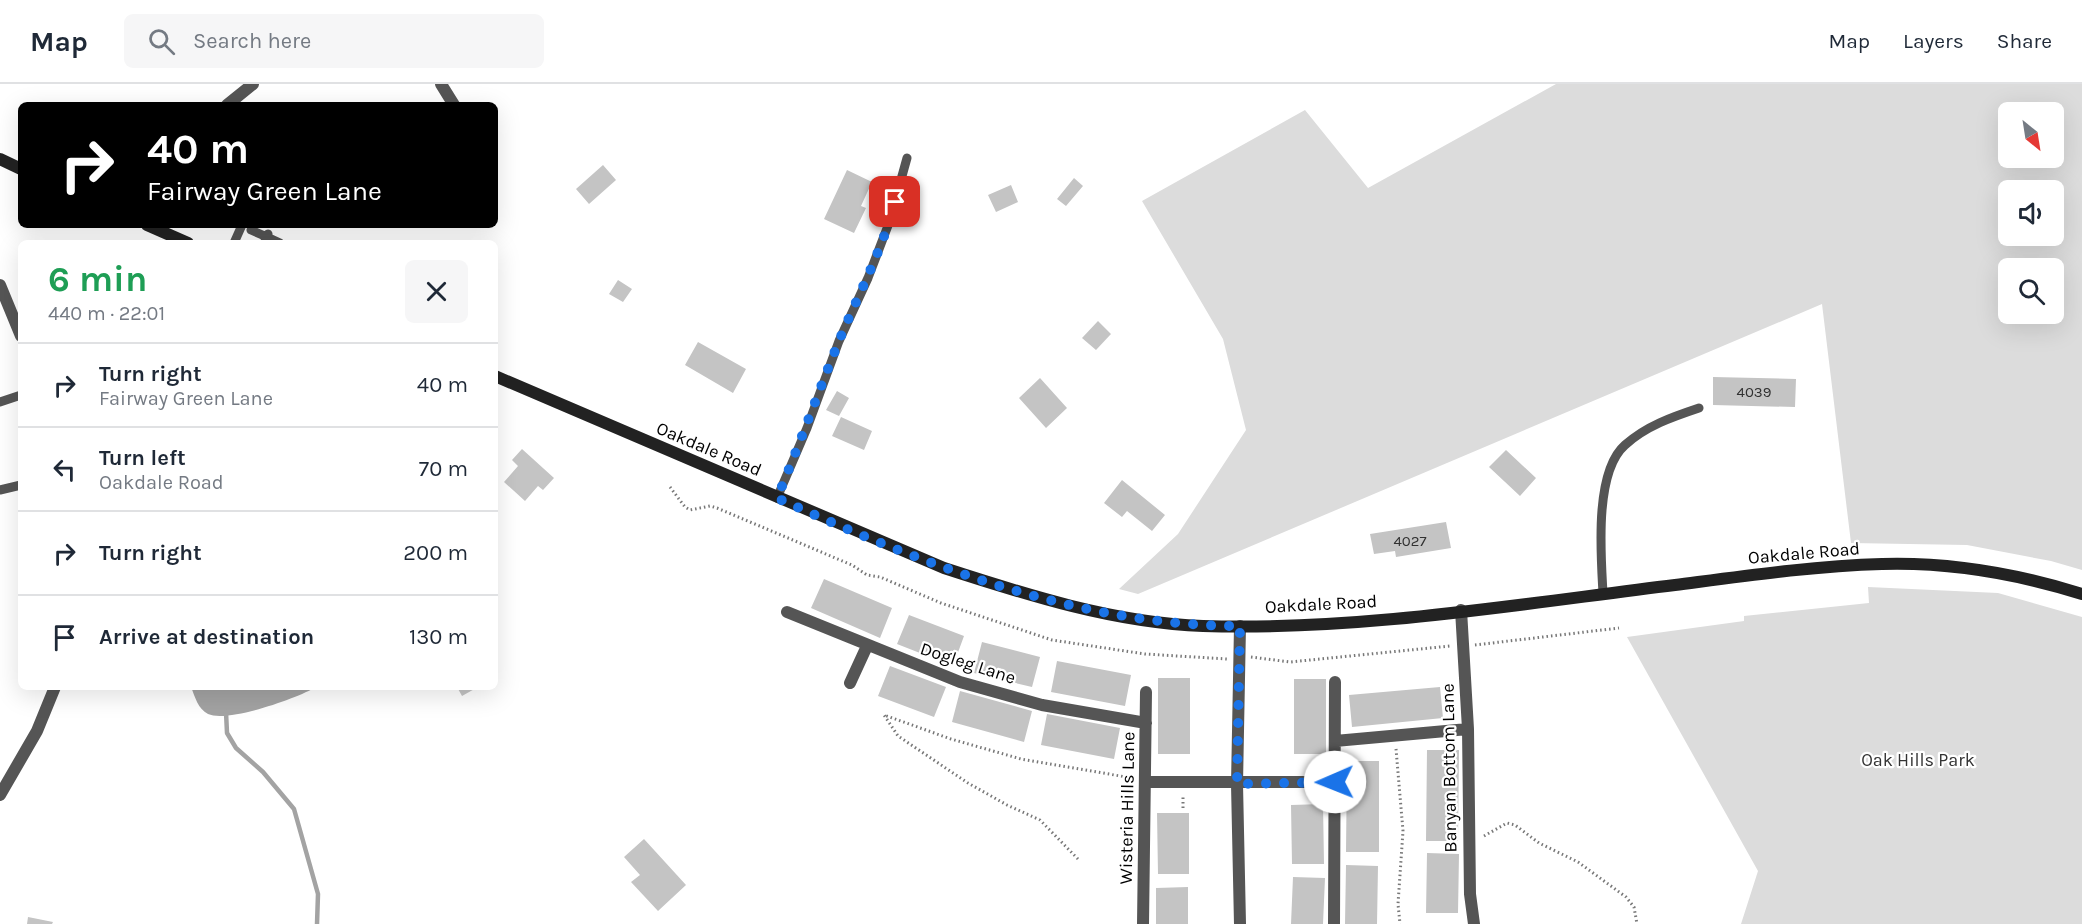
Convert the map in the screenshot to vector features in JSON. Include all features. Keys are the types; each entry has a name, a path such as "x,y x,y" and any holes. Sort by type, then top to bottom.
{"main road":[{"path":"0,159 18,168"},
{"path":"154,228 181,240"},
{"name":"Oakdale Road","path":"498,377 944,568 1006,588 1120,617 1200,626 1348,622 1794,570 1884,564 1974,569 2082,594"}],"street":[{"path":"231,102 253,84"},
{"path":"441,84 452,102"},
{"path":"0,285 18,329"},
{"name":"Banyan Bottom Lane","path":"1461,610 1468,729 1470,894 1474,924"},
{"name":"Dogleg Lane","path":"787,612 960,682 1042,705 1146,723"},
{"path":"1240,626 1237,784 1240,924"},
{"path":"850,683 867,646"},
{"path":"1335,682 1335,924"},
{"path":"0,795 36,731 54,690"},
{"name":"Wisteria Hills Lane","path":"1143,924 1146,692"},
{"path":"1335,741 1468,729"},
{"path":"1146,782 1237,784 1335,782"}],"lane":[{"path":"777,498 807,428 839,341 868,278 889,223 907,158"},
{"path":"236,240 246,228"},
{"path":"249,228 266,238"},
{"path":"0,402 18,396"},
{"path":"1603,593 1600,521 1611,468 1623,447 1652,425 1699,408"},
{"path":"0,490 18,486"}],"path":[{"path":"670,487 685,507 690,510 710,506 717,508 852,565 867,575 880,577 941,603 1052,640 1145,654 1228,659"},
{"path":"1254,657 1290,662 1619,628"},
{"path":"1078,859 1040,820 1006,805 968,783 898,736 884,715 951,739 1021,759 1132,778"},
{"path":"1395,744 1403,831 1398,904 1400,924"},
{"path":"1482,837 1507,824 1515,825 1539,843 1578,862 1626,897 1634,907 1637,924"}],"green space":[{"path":"1556,84 2082,84 2082,570 2051,561 1967,545 1851,543 1822,304 1138,594 1119,589 1178,534 1246,430 1223,339 1142,201 1305,110 1368,188"},
{"name":"Oak Hills Park","path":"1868,587 1998,593 2082,617 2082,924 1741,924 1758,871 1627,637 1744,621 1744,616 1869,603"}],"shaded area":[{"path":"192,690 309,690 263,708 231,715 208,714 197,702"}],"building":[{"path":"603,165 616,180 589,204 576,189"},
{"path":"847,170 872,182 861,206 866,208 854,233 824,219"},
{"path":"1074,178 1083,186 1066,206 1057,199"},
{"path":"1011,185 1018,202 996,212 988,195"},
{"path":"618,280 632,289 623,302 609,294"},
{"path":"1098,321 1111,334 1096,350 1082,338"},
{"path":"698,342 746,369 733,393 685,365"},
{"path":"1713,377 1796,379 1795,407 1713,405"},
{"path":"1040,378 1067,408 1046,428 1019,398"},
{"path":"837,391 849,398 839,416 826,410"},
{"path":"841,417 872,431 864,450 832,436"},
{"path":"522,449 554,478 543,490 538,486 525,501 504,482 518,466 512,460"},
{"path":"1506,450 1536,478 1520,496 1489,467"},
{"path":"1122,480 1165,515 1152,531 1127,511 1122,517 1104,503"},
{"path":"1446,522 1451,548 1396,557 1395,551 1374,554 1370,534"},
{"path":"824,579 892,608 880,638 811,608"},
{"path":"909,615 964,636 953,666 897,644"},
{"path":"982,642 1040,657 1032,687 974,673"},
{"path":"1057,661 1131,675 1125,706 1051,692"},
{"path":"890,666 946,687 934,717 878,696"},
{"path":"1158,678 1190,678 1190,754 1158,754"},
{"path":"1294,679 1326,679 1326,754 1294,754"},
{"path":"1440,687 1443,718 1352,727 1349,695"},
{"path":"459,690 473,690 462,696"},
{"path":"960,691 1032,711 1024,742 952,722"},
{"path":"1047,714 1120,728 1114,759 1041,745"},
{"path":"1427,750 1459,750 1458,841 1426,841"},
{"path":"1347,761 1379,761 1379,852 1346,852"},
{"path":"1323,804 1324,864 1292,864 1291,805"},
{"path":"1157,813 1189,813 1189,874 1158,874"},
{"path":"644,839 686,885 658,911 631,882 640,875 624,857"},
{"path":"1427,853 1459,854 1458,913 1426,913"},
{"path":"1346,865 1378,866 1377,924 1345,924"},
{"path":"1293,877 1325,878 1323,924 1291,924"},
{"path":"1188,887 1188,924 1156,924 1156,888"},
{"path":"28,917 53,922 52,924 27,924"}],"waterway":[{"path":"226,712 227,733 236,748 263,772 294,809 318,894 317,924"}],"route":[{"path":"895,202 868,278 839,341 807,428 777,498 944,568 1006,588 1120,617 1200,626 1240,626 1237,784 1335,782"}]}
